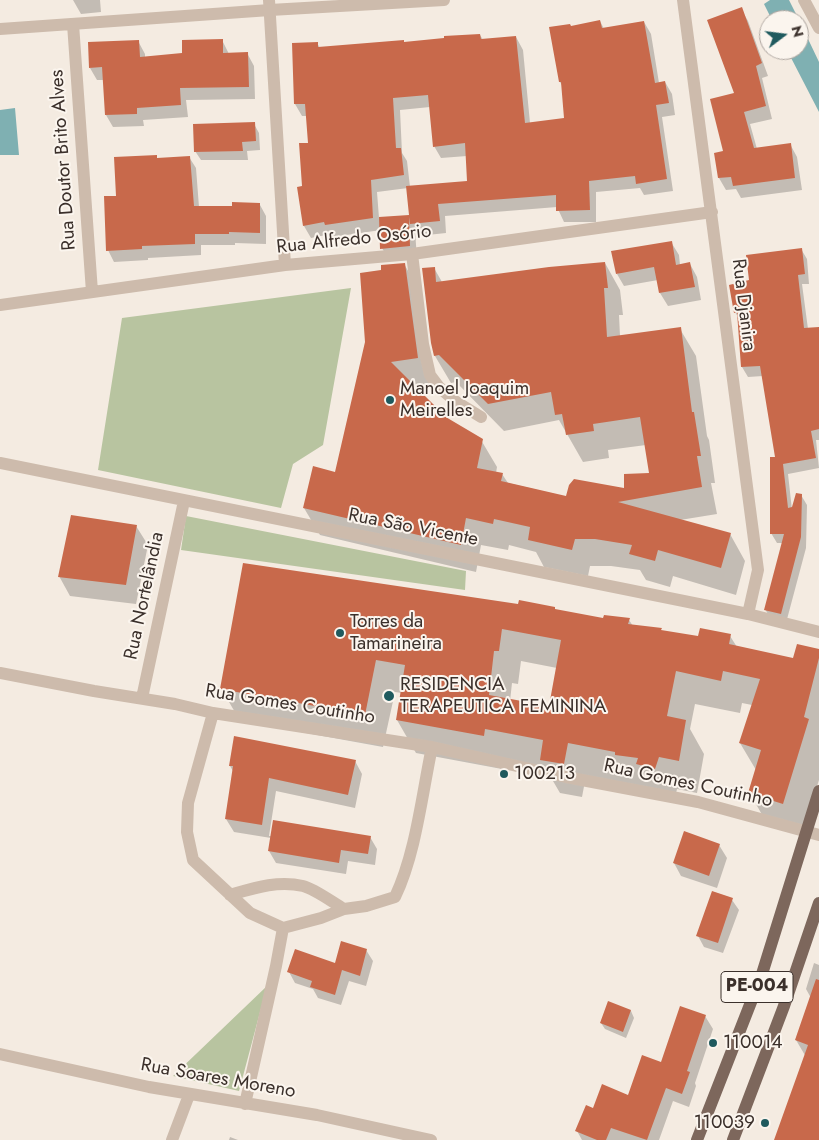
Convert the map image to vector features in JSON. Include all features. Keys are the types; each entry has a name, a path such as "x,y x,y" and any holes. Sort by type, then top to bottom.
{"main road":[{"name":"PE-004","path":"697,1140 762,974 813,833 819,791"},
{"name":"PE-004","path":"732,1140 784,1006 819,903"}],"street":[{"path":"0,29 270,5 444,0"},
{"name":"Rua Djanira","path":"683,0 758,570 748,614"},
{"path":"804,0 819,28"},
{"path":"270,5 285,266"},
{"name":"Rua Doutor Brito Alves","path":"73,24 92,292"},
{"name":"Rua Alfredo Osório","path":"0,305 285,266 412,254 712,212"},
{"path":"412,254 423,344 430,375 439,387 454,401 481,417"},
{"name":"Rua São Vicente","path":"0,463 748,614 819,632"},
{"name":"Rua Nortelândia","path":"142,698 184,501"},
{"name":"Rua Gomes Coutinho","path":"0,673 142,698 213,713 432,747 566,778 698,802 813,833"},
{"path":"213,713 188,803 187,832 193,860 250,913 283,928 321,918 344,909 366,906 395,897 409,859 432,747"},
{"path":"230,895 283,883 304,886 344,909"},
{"path":"245,1104 283,928"},
{"name":"Rua Soares Moreno","path":"0,1054 189,1095 317,1115 430,1140"},
{"path":"172,1140 189,1095"}],"green space":[{"path":"351,288 323,445 293,464 281,508 98,470 122,318"},
{"path":"186,516 466,571 465,590 181,550"},
{"path":"267,986 239,1091 173,1076"}],"water":[{"path":"770,0 789,0 794,10 767,10 764,4"},
{"path":"809,41 819,62 819,112 792,60 809,60"},
{"path":"15,108 19,155 0,155 0,110"}],"building":[{"path":"742,7 759,55 759,60 762,63 756,66 766,106 744,112 754,148 791,143 795,178 733,186 731,177 718,178 714,153 723,151 710,99 734,93 707,20"},
{"path":"600,20 602,28 644,21 655,83 665,81 669,103 656,105 667,179 636,184 635,176 589,181 590,210 556,211 556,195 438,204 440,221 410,224 409,217 410,246 380,249 379,217 409,215 406,186 467,181 465,143 433,147 428,95 393,98 396,148 401,148 404,175 371,180 373,218 325,225 324,222 303,226 297,187 302,186 299,143 308,143 305,104 294,104 292,43 318,42 318,47 404,40 404,42 444,38 444,36 480,34 481,39 516,36 525,123 564,118 561,82 559,82 549,27 570,24 571,26"},
{"path":"223,39 223,53 248,52 249,87 180,88 181,105 137,108 137,114 105,115 102,67 89,68 88,42 139,40 140,57 182,53 182,40"},
{"path":"255,122 256,141 242,142 243,151 194,152 193,124"},
{"path":"157,155 157,158 190,156 194,206 232,206 232,202 260,203 260,233 195,234 195,244 142,246 142,249 106,251 104,196 116,196 114,157"},
{"path":"672,241 676,265 690,262 695,287 659,293 654,267 616,274 611,251"},
{"path":"802,248 805,274 798,275 804,328 819,327 819,429 811,431 816,458 783,464 788,508 792,507 796,493 802,494 801,537 781,614 764,610 784,534 770,534 770,457 775,457 760,366 741,367 737,312 734,313 729,285 749,280 746,255"},
{"path":"605,262 608,288 604,288 607,337 681,327 692,412 694,412 701,456 697,456 702,487 618,502 731,533 721,568 658,550 655,561 629,554 632,545 595,539 575,539 572,550 528,540 530,527 494,519 493,524 466,518 461,545 303,508 313,466 335,472 365,342 360,273 381,270 381,265 405,263 418,358 391,362 442,413 439,413 483,439 477,468 503,473 501,481 566,496 569,485 574,479 624,488 624,474 649,473 640,417 593,424 594,431 566,435 562,414 555,415 551,392 488,404 439,355 434,356 431,343 422,268 435,267 436,282 549,267"},
{"path":"71,515 137,525 126,585 58,577"},
{"path":"243,563 518,604 519,600 603,618 604,615 630,618 628,624 662,628 661,630 698,636 700,628 731,634 729,644 793,658 797,644 819,649 819,658 804,717 809,719 783,804 748,793 761,750 739,743 760,679 723,671 721,681 676,671 667,716 686,720 679,761 659,757 655,769 636,764 638,758 615,755 615,752 568,743 564,764 540,760 543,740 485,729 484,736 396,720 405,665 376,660 365,715 220,689","holes":["502,629 561,640 549,706 489,695 494,651 499,651"]},
{"path":"234,736 356,760 348,795 269,778 262,825 225,819 233,766 229,766"},
{"path":"273,820 371,836 368,854 341,850 339,863 268,851"},
{"path":"684,831 720,844 709,876 673,863"},
{"path":"712,891 733,898 718,943 696,936"},
{"path":"341,941 367,949 360,976 342,970 335,995 310,987 312,981 287,972 295,949 335,963"},
{"path":"816,979 819,980 819,1140 774,1140 808,1045 795,1040"},
{"path":"608,1001 631,1010 623,1032 600,1023"},
{"path":"680,1006 706,1015 687,1071 690,1072 682,1094 666,1088 647,1140 611,1128 606,1140 597,1140 575,1131 586,1105 593,1108 602,1084 628,1095 642,1055 661,1062"}],"place":[{"name":"Manoel Joaquim Meirelles","path":"390,400"},
{"name":"Torres da Tamarineira","path":"340,633"},
{"name":"RESIDENCIA TERAPEUTICA FEMININA","path":"389,696"},
{"name":"100213","path":"504,774"},
{"name":"110014","path":"713,1043"},
{"name":"110039","path":"765,1123"}]}
